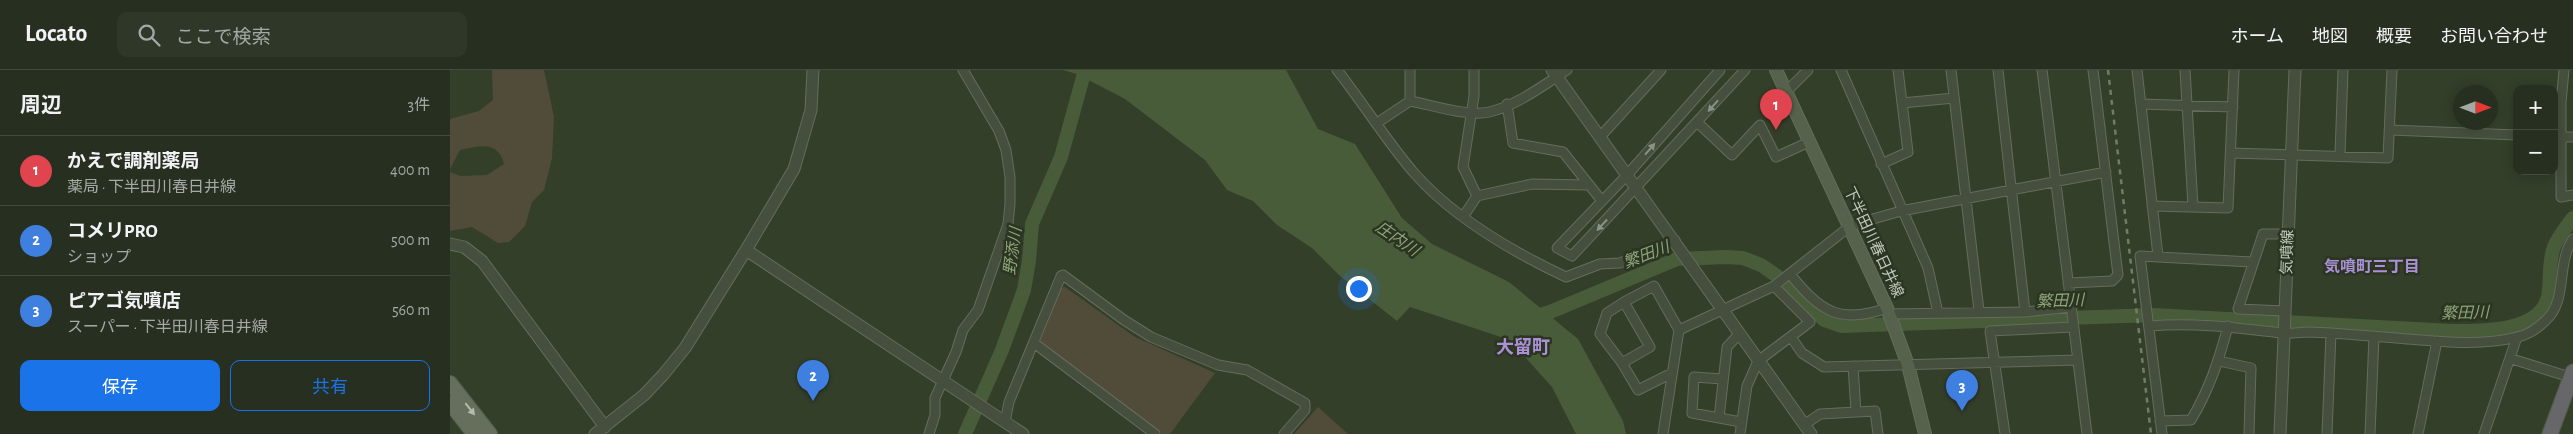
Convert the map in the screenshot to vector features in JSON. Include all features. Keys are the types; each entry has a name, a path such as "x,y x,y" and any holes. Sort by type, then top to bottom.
{"highway":[{"path":"2550,434 2572,376"},
{"path":"2559,434 2573,395"}],"main road":[{"name":"下半田川春日井線","path":"1776,70 1888,312 1908,365 1925,434"},
{"path":"450,383 490,434"},
{"path":"450,403 474,434"}],"street":[{"path":"595,434 644,395 669,368 685,348 746,250 794,169 811,110 814,70"},
{"path":"928,434 935,415 934,398 947,383 962,330 978,310 1008,224 1010,204 1010,177 1006,150 999,131 963,70"},
{"path":"1337,70 1416,174 1463,217 1521,256 1566,277 1600,264 1620,263 1675,240"},
{"path":"1410,70 1410,101"},
{"path":"1474,70 1472,113 1463,167 1477,196"},
{"path":"1600,136 1652,74 1661,70"},
{"path":"1720,70 1628,174 1557,248 1572,256 1698,123 1745,70"},
{"path":"1786,92 1808,70"},
{"path":"1841,70 1901,211 1928,268 1938,313"},
{"path":"1881,164 1908,152 1898,70"},
{"path":"1951,70 1979,311"},
{"path":"1998,70 2025,312"},
{"path":"2042,70 2087,434"},
{"path":"2068,283 2112,281 2118,275 2093,70"},
{"path":"2136,70 2158,256"},
{"path":"2185,70 2193,206"},
{"path":"2152,206 2228,208 2234,70"},
{"name":"気噴線","path":"2280,434 2295,70"},
{"path":"2340,155 2343,70"},
{"path":"2231,154 2340,155 2388,158 2392,70"},
{"path":"2564,70 2558,136 2561,197 2573,195"},
{"path":"1377,123 1410,101 1472,113 1489,112 1538,91 1559,72 1600,136 1808,429 1820,414 1876,411 1878,434"},
{"path":"1902,103 1954,98"},
{"path":"1507,104 1513,143 1563,152 1602,201"},
{"path":"2141,104 2233,107"},
{"path":"1698,123 1732,155 1760,125 1776,157 1809,142"},
{"path":"2390,130 2513,135"},
{"path":"2558,136 2573,137"},
{"path":"1679,330 1774,286 1849,227 1901,211 2106,172"},
{"path":"1463,217 1477,196 1532,184 1588,185"},
{"path":"2285,311 2238,309 2262,234 2288,234"},
{"path":"2150,326 2180,323 2228,326 2284,334 2331,333 2437,341 2478,341 2517,337 2534,330 2548,319 2556,306 2564,259 2573,239"},
{"path":"450,244 464,247 482,261 605,426"},
{"path":"746,250 1024,434"},
{"path":"2162,434 2148,306 2140,256 2252,262"},
{"path":"1790,274 1807,295 1827,311 1843,316 1888,312 2025,312 2071,307"},
{"path":"1005,422 1009,402 1060,276 1066,276 1124,320 1151,337 1218,365 1247,370 1305,403 1305,410 1284,434"},
{"path":"1663,434 1679,330 1654,286 1607,313 1600,334 1622,363 1638,390 1672,373"},
{"path":"1740,434 1748,386 1758,360 1810,322 1774,286"},
{"path":"1622,363 1650,347 1624,302"},
{"path":"2160,421 2191,420 2203,400 2219,361 2228,326"},
{"path":"2005,434 1990,331 2073,327"},
{"path":"1720,418 1727,347 1740,333"},
{"path":"2327,434 2331,333"},
{"path":"2370,434 2374,336"},
{"path":"1791,337 1802,353 1824,367 2077,360"},
{"path":"2484,434 2512,359 2517,337"},
{"path":"2418,434 2437,341"},
{"path":"1034,342 1155,434"},
{"path":"2512,359 2572,376"},
{"path":"2219,361 2251,368 2249,434"},
{"path":"1853,366 1856,412"},
{"path":"1723,379 1694,377 1692,413 1741,422"}],"shaded area":[{"path":"492,70 544,70 554,117 552,158 544,190 532,202 525,226 509,242 498,243 472,227 450,231 450,172 460,176 487,175 504,164 497,151 487,146 481,146 460,150 450,169 450,119 479,111 493,100"},
{"path":"1065,287 1135,337 1215,373 1170,434 1162,434 1040,342 1061,288"},
{"path":"1318,407 1348,434 1294,434"}],"water":[{"name":"庄内川","path":"1063,70 1286,70 1318,129 1355,144 1402,218 1432,244 1509,282 1578,339 1623,421 1626,434 1576,434 1552,387 1510,340 1410,307 1397,321 1340,276 1312,248 1277,225 1253,201 1227,190 1205,160 1125,99 1077,74"}],"waterway":[{"name":"野添川","path":"965,434 1002,350 1024,290 1032,224 1061,157 1085,70"},
{"name":"繁田川","path":"1529,318 1550,312 1677,259 1726,257 1743,258 1761,265 1777,276 1824,320 1841,326 2153,315 2452,331 2492,330 2521,324 2533,318 2542,309 2548,297 2551,259 2554,247 2573,218"}],"railway":[{"path":"2108,70 2151,434"}],"place":[{"name":"かえで調剤薬局","path":"1776,130"},
{"name":"コメリPRO","path":"813,401"},
{"name":"ピアゴ気噴店","path":"1962,411"}],"district":[{"name":"気噴町三丁目","path":"2372,266"},
{"name":"大留町","path":"1523,347"}]}
